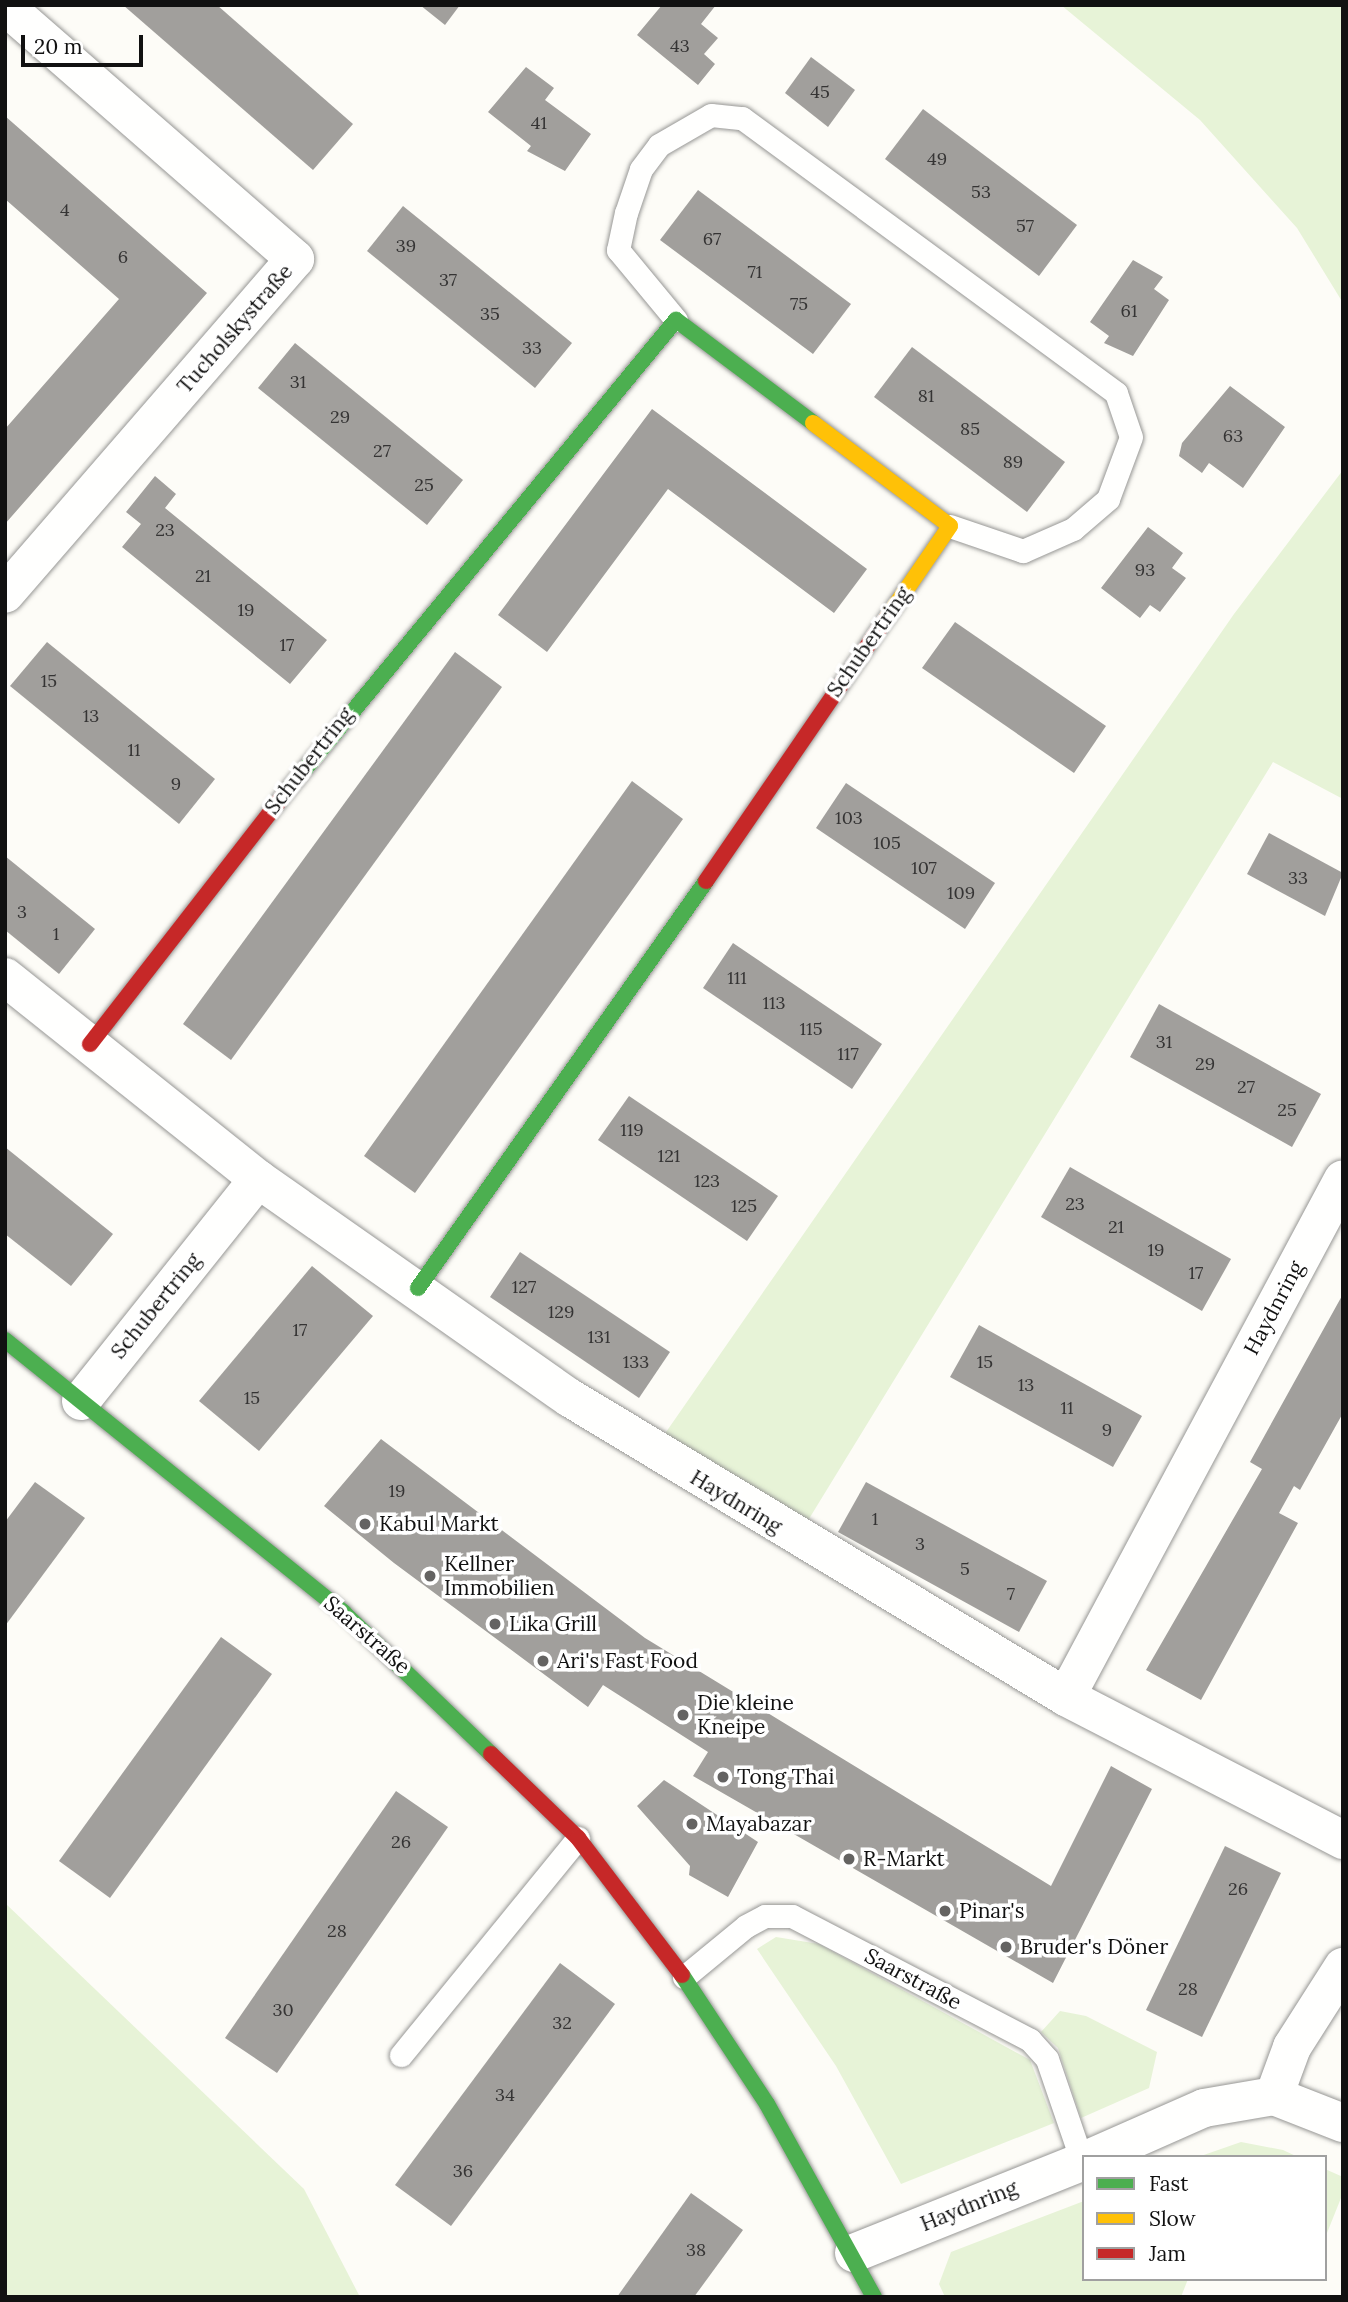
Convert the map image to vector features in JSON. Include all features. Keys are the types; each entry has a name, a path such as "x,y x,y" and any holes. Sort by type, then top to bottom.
{"street":[{"name":"Tucholskystraße","path":"5,6 295,259 5,594"},
{"path":"676,320 950,526"},
{"name":"Schubertring","path":"90,1044 334,729 676,320"},
{"name":"Schubertring","path":"418,1288 535,1130 950,526"},
{"path":"5,977 258,1179 418,1288"},
{"name":"Schubertring","path":"81,1401 258,1179"},
{"name":"Haydnring","path":"1066,1697 1343,1179"},
{"name":"Haydnring","path":"418,1288 603,1419 1066,1697 1343,1840"},
{"name":"Saarstraße","path":"5,1340 343,1612 578,1838 684,1977 854,2253 874,2297"},
{"path":"1343,1967 1292,2047 1274,2096 1343,2123"},
{"name":"Haydnring","path":"1097,2155 1204,2108 1274,2096"},
{"name":"Haydnring","path":"854,2253 1082,2162"}],"lane":[{"path":"676,320 618,250 626,212 641,169 659,145 711,115 742,118 1116,393 1131,437 1108,499 1073,529 1023,551 950,526"},
{"path":"401,2055 578,1838"},
{"name":"Saarstraße","path":"684,1977 746,1926 765,1916 792,1916 1030,2040 1046,2059 1084,2155"}],"green space":[{"path":"1061,5 1343,5 1343,303 1297,228 1200,120"},
{"path":"1343,470 1343,799 1273,762 804,1527 664,1435 1234,614"},
{"path":"5,1903 304,2189 360,2297 5,2297"},
{"path":"776,1937 819,1944 1030,2060 1054,2123 901,2184 836,2066 757,1949"},
{"path":"1060,2011 1086,2016 1157,2052 1149,2088 1081,2118 1058,2048 1041,2032"},
{"path":"1241,2142 1283,2150 1294,2155 1204,2155"},
{"path":"1327,2170 1343,2177 1343,2193 1327,2233"},
{"path":"1082,2202 1082,2281 1187,2281 1181,2297 945,2297 939,2284 951,2252"}],"building":[{"path":"123,5 217,5 353,124 313,170"},
{"path":"420,5 460,5 445,25"},
{"path":"662,5 716,5 701,24 718,38 704,54 715,64 698,85 637,35"},
{"path":"811,57 855,90 828,127 785,93"},
{"path":"526,67 554,88 545,100 591,134 565,171 527,151 531,146 488,112"},
{"path":"923,109 1077,225 1039,276 885,159"},
{"path":"5,116 207,293 5,524 5,429 119,299 5,199"},
{"path":"698,190 851,304 813,354 660,240"},
{"path":"403,206 572,343 535,388 367,251"},
{"path":"1133,260 1163,277 1154,289 1169,300 1133,356 1104,343 1109,336 1090,322"},
{"path":"295,343 463,480 427,525 258,388"},
{"path":"912,347 1065,462 1027,512 874,397"},
{"path":"1230,386 1285,427 1243,488 1209,463 1202,473 1179,456 1182,443"},
{"path":"652,409 867,569 834,613 668,489 547,652 498,615"},
{"path":"155,476 176,494 165,508 327,640 290,684 122,547 141,524 126,512"},
{"path":"1148,527 1183,553 1172,568 1186,578 1160,612 1150,605 1140,618 1101,588"},
{"path":"955,622 1106,726 1074,773 922,668"},
{"path":"47,642 215,779 179,824 10,686"},
{"path":"455,652 502,687 231,1060 183,1024"},
{"path":"632,781 683,819 415,1193 364,1156"},
{"path":"846,783 995,883 965,929 816,828"},
{"path":"1269,833 1343,873 1325,916 1247,874"},
{"path":"5,856 95,929 59,974 5,930"},
{"path":"733,943 882,1044 852,1089 703,988"},
{"path":"1159,1004 1321,1094 1292,1147 1130,1057"},
{"path":"629,1096 778,1196 747,1241 598,1140"},
{"path":"5,1147 113,1234 71,1286 5,1234"},
{"path":"1070,1167 1231,1259 1202,1311 1041,1217"},
{"path":"520,1252 670,1352 639,1398 490,1297"},
{"path":"312,1266 373,1316 259,1451 199,1401"},
{"path":"1343,1294 1343,1413 1300,1490 1294,1486 1279,1513 1298,1523 1201,1700 1146,1670 1262,1469 1250,1462"},
{"path":"979,1325 1142,1416 1113,1467 950,1377"},
{"path":"381,1439 645,1638 1051,1886 1111,1766 1152,1789 1053,1983 693,1776 708,1752 603,1685 588,1707 394,1563 324,1506"},
{"path":"35,1482 85,1518 5,1626 5,1522"},
{"path":"866,1482 1047,1581 1019,1632 838,1532"},
{"path":"221,1637 272,1674 110,1898 59,1861"},
{"name":"Mayabazar","path":"664,1780 758,1842 728,1897 689,1875 690,1866 637,1806"},
{"path":"396,1791 448,1827 277,2073 225,2038"},
{"path":"1225,1846 1281,1873 1202,2037 1146,2010"},
{"path":"560,1963 615,2004 451,2226 395,2185"},
{"path":"691,2193 743,2230 694,2297 617,2297"}],"traffic: fast":[{"path":"287,791 676,320 813,423"},
{"path":"418,1288 706,881"},
{"path":"5,1340 343,1612 491,1754"},
{"path":"682,1975 767,2104 874,2297"}],"traffic: slow":[{"path":"813,423 950,526 886,619"}],"traffic: jam":[{"path":"706,881 886,619"},
{"path":"90,1044 287,791"},
{"path":"491,1754 578,1838 682,1975"}],"place":[{"name":"Kabul Markt","path":"365,1524"},
{"name":"Kellner Immobilien","path":"430,1576"},
{"name":"Lika Grill","path":"495,1624"},
{"name":"Ari's Fast Food","path":"543,1661"},
{"name":"Die kleine Kneipe","path":"683,1715"},
{"name":"Tong Thai","path":"723,1777"},
{"name":"Mayabazar","path":"692,1824"},
{"name":"R-Markt","path":"849,1859"},
{"name":"Pinar's","path":"945,1911"},
{"name":"Bruder's Döner","path":"1006,1947"}]}
